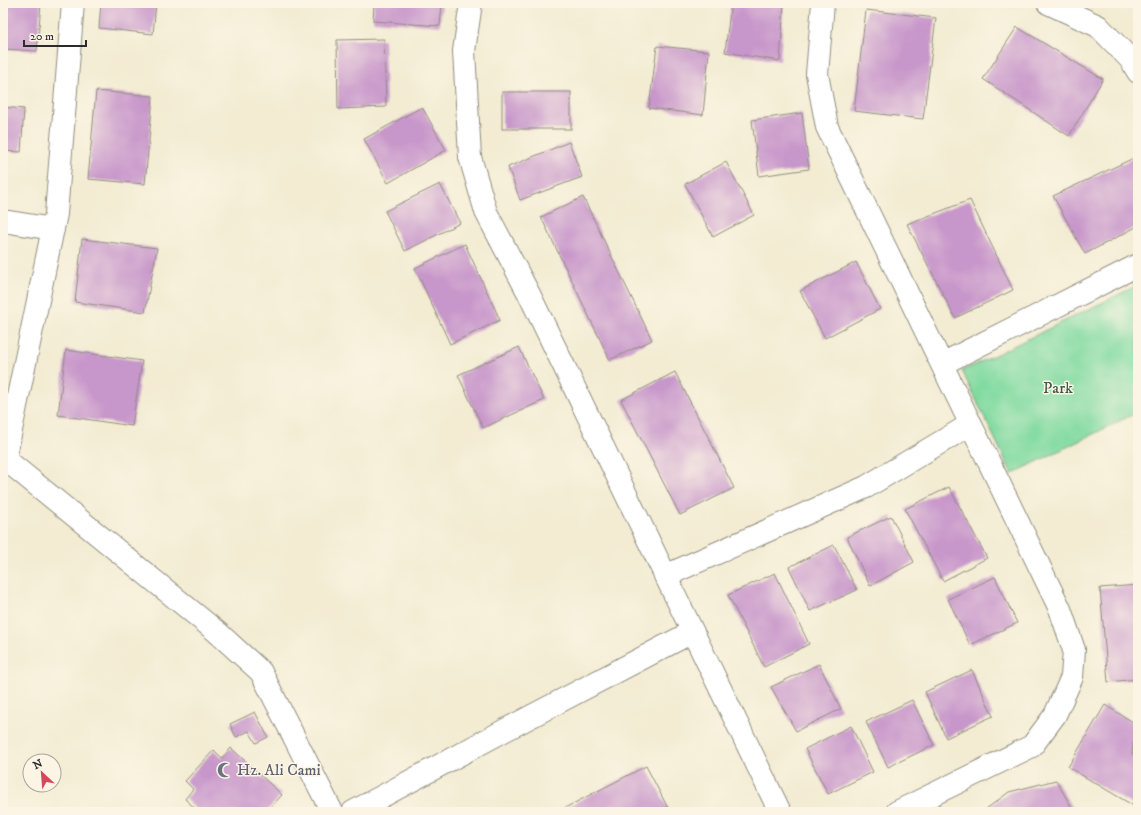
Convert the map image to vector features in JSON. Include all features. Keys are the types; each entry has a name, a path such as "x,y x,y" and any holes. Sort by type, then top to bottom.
{"street":[{"path":"72,3 56,214 4,460 217,632 261,672 332,812"},
{"path":"471,3 464,51 470,157 486,212 529,294 780,812"},
{"path":"823,3 817,74 827,127 1060,609 1074,650 1072,676 1054,715 1032,746 897,812"},
{"path":"1048,3 1098,26 1131,60 1138,72"},
{"path":"3,221 53,229"},
{"path":"942,364 1138,265"},
{"path":"665,576 866,487 971,424"},
{"path":"353,812 692,632"}],"green space":[{"name":"Park","path":"1138,285 1138,412 1012,474 962,371"}],"building":[{"path":"3,3 41,3 37,51 3,49"},
{"path":"101,3 156,3 153,34 99,28"},
{"path":"374,3 442,3 440,26 373,21"},
{"path":"731,3 784,3 780,61 725,52"},
{"path":"866,10 936,18 923,119 854,111"},
{"path":"1017,27 1103,79 1069,136 983,79"},
{"path":"384,39 386,107 338,109 337,40"},
{"path":"657,46 709,51 703,115 649,108"},
{"path":"96,91 153,96 145,184 88,179"},
{"path":"502,92 571,92 571,129 502,129"},
{"path":"3,107 24,109 21,152 3,151"},
{"path":"422,107 446,150 388,183 364,139"},
{"path":"802,113 809,169 759,176 752,120"},
{"path":"569,142 582,177 520,200 508,167"},
{"path":"1138,156 1138,226 1085,254 1053,196"},
{"path":"726,162 754,215 713,237 685,184"},
{"path":"440,184 460,223 405,251 385,211"},
{"path":"583,197 652,340 610,360 541,217"},
{"path":"970,200 1013,290 955,318 907,224"},
{"path":"82,239 157,248 145,312 75,302"},
{"path":"465,244 500,320 450,344 415,268"},
{"path":"856,262 880,309 825,338 800,291"},
{"path":"519,347 544,400 483,428 458,375"},
{"path":"66,350 142,361 132,426 58,415"},
{"path":"675,372 734,488 680,515 621,400"},
{"path":"949,487 987,558 943,581 905,509"},
{"path":"891,516 914,562 870,586 847,537"},
{"path":"834,545 857,590 810,611 789,567"},
{"path":"775,573 809,644 764,667 728,595"},
{"path":"995,577 1017,623 970,645 948,599"},
{"path":"1138,585 1138,679 1108,682 1100,588"},
{"path":"819,664 841,709 796,731 771,687"},
{"path":"972,670 993,716 946,738 925,692"},
{"path":"912,700 934,745 888,767 866,722"},
{"path":"1105,705 1138,725 1138,736 1133,744 1132,754 1138,757 1138,799 1134,806 1068,767"},
{"path":"255,712 268,737 256,743 249,731 236,737 230,724"},
{"path":"851,726 873,772 828,794 805,749"},
{"name":"Hz. Ali Cami","path":"231,748 282,795 266,812 199,812 185,799 193,789 185,781 214,750 222,758"},
{"path":"646,766 669,810 666,812 557,812"},
{"path":"1056,780 1072,808 1066,812 982,812 1009,792"}],"place":[{"name":"Hz. Ali Cami","path":"225,770"}]}
